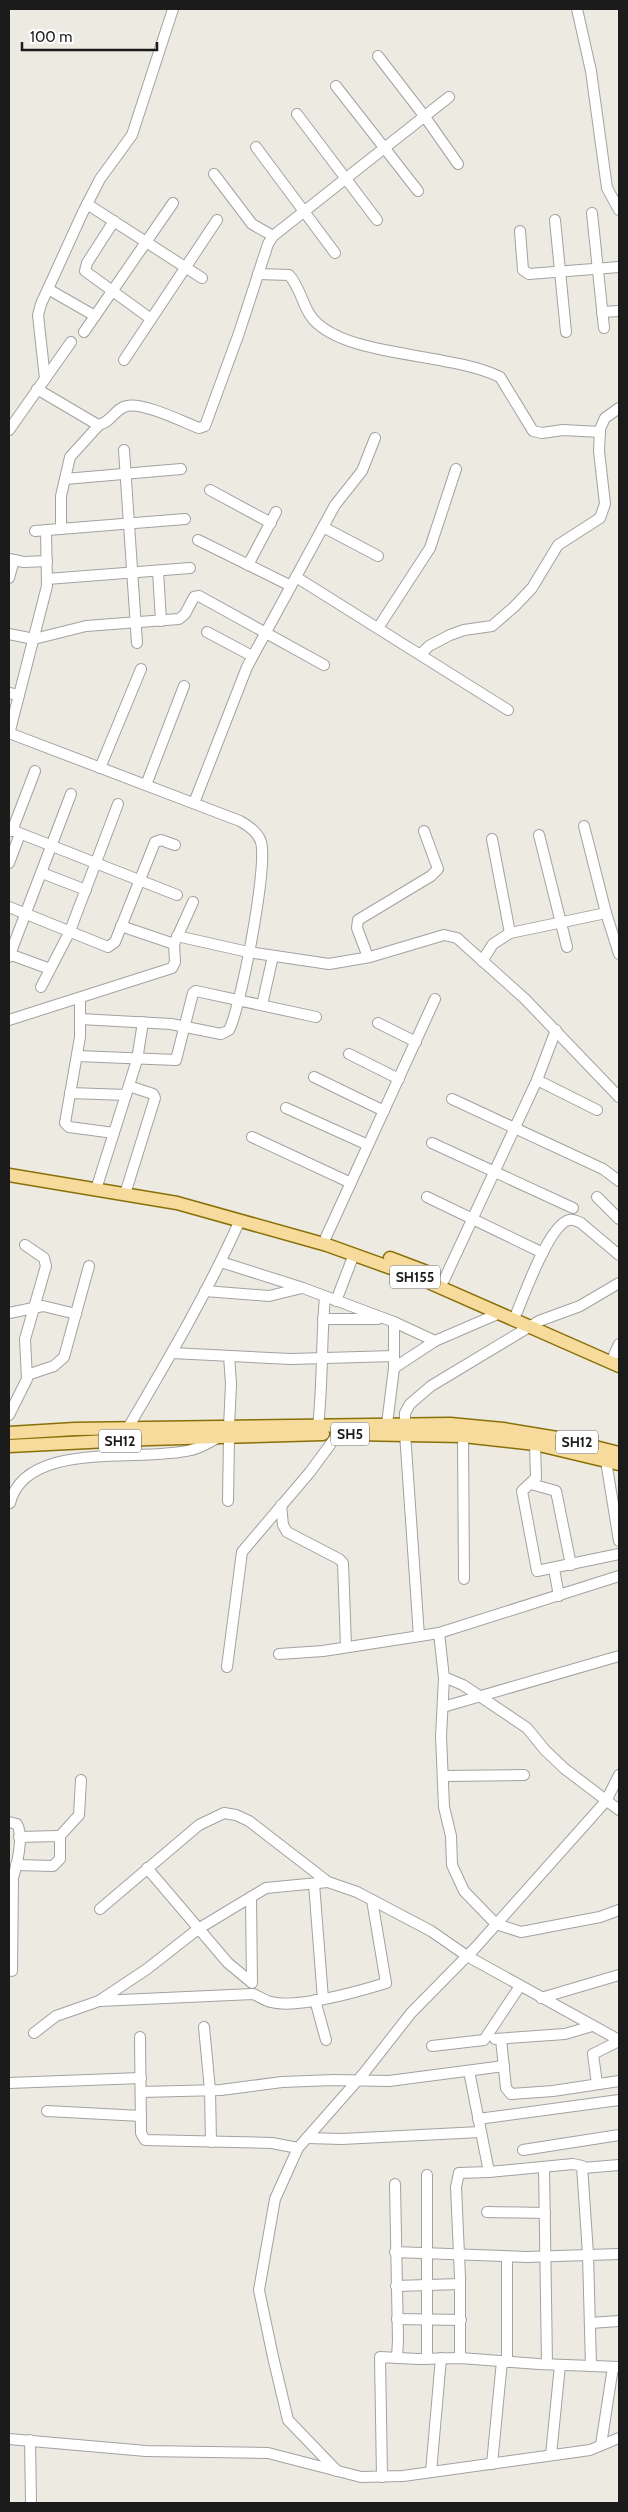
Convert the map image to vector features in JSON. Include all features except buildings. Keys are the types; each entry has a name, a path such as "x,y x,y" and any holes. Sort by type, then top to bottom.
{"main road":[{"name":"SH155","path":"9,1167 98,1183 126,1191"},
{"name":"SH155","path":"9,1175 126,1191 178,1200 205,1208 354,1254 500,1313 535,1324 618,1356"},
{"name":"SH155","path":"205,1208 326,1237 409,1264 517,1312 535,1324"},
{"name":"SH12","path":"128,1429 190,1428 226,1434 318,1426 387,1424 405,1429 450,1424 503,1429 563,1439 619,1453"},
{"path":"9,1433 75,1428 128,1429"},
{"name":"SH5","path":"164,1438 226,1434 338,1434 405,1429 535,1444 619,1464"},
{"name":"SH12","path":"9,1446 164,1438"}],"street":[{"path":"44,379 38,315 48,289 100,179 132,135 173,9"},
{"path":"577,9 591,70 607,188 619,210"},
{"path":"378,56 425,116 458,164"},
{"path":"336,86 418,192"},
{"path":"61,529 61,496 64,478 74,452 98,425 106,422 119,409 134,406 199,428 205,426 268,244 273,236 449,97"},
{"path":"298,114 345,179 378,220"},
{"path":"256,148 335,253"},
{"path":"214,174 252,224 273,236"},
{"path":"84,332 174,202"},
{"path":"87,204 202,278"},
{"path":"592,213 604,328"},
{"path":"124,360 217,220"},
{"path":"555,220 566,332"},
{"path":"114,221 84,269 86,273 151,319"},
{"path":"520,231 522,263 526,272 561,272 619,267"},
{"path":"258,274 289,275 316,323 335,335 369,346 440,359 500,377 533,431 542,433 563,430 600,432"},
{"path":"48,289 95,316"},
{"path":"602,312 619,312"},
{"path":"9,430 71,342"},
{"path":"37,389 98,425"},
{"path":"421,654 428,646 450,634 492,626 532,588 558,544 600,518 605,504 599,451 600,432 605,418 619,408"},
{"path":"194,803 225,720 252,656 335,505 362,472 374,438"},
{"path":"124,450 138,643"},
{"path":"64,478 181,469"},
{"path":"378,628 430,548 456,469"},
{"path":"210,490 271,523"},
{"path":"248,565 276,512"},
{"path":"35,531 185,519"},
{"path":"323,527 378,556"},
{"path":"46,530 47,579 34,639 14,694 9,733 240,821 250,828 261,841 262,850 259,894 248,952 232,1025 226,1032 215,1033 143,1022 80,1019"},
{"path":"198,540 248,565 294,582 378,628 508,710"},
{"path":"9,578 11,560 48,562"},
{"path":"47,579 190,568"},
{"path":"158,570 161,621"},
{"path":"9,634 34,639 86,626 182,618 194,597 199,596 324,665"},
{"path":"207,632 252,656"},
{"path":"100,768 141,668"},
{"path":"146,785 184,686"},
{"path":"9,863 14,831 35,770"},
{"path":"50,969 9,955 71,794"},
{"path":"41,987 70,931 118,804"},
{"path":"584,826 606,913 619,954"},
{"path":"14,831 177,895"},
{"path":"368,957 357,928 358,920 431,876 438,869 424,831"},
{"path":"540,835 567,947"},
{"path":"492,839 510,934"},
{"path":"9,907 108,947 114,942 155,842 161,840 175,845"},
{"path":"42,873 86,890"},
{"path":"9,1020 172,968 175,962 175,940 193,902"},
{"path":"482,961 493,944 510,934 606,913"},
{"path":"121,926 175,940 329,964 368,957 444,935 457,938 525,999 619,1097"},
{"path":"262,1005 273,956"},
{"path":"77,1056 137,1060 176,1060 184,1027 196,991 316,1017"},
{"path":"80,998 77,1056 65,1119 67,1126 114,1133"},
{"path":"326,1237 435,999"},
{"path":"98,1183 137,1060 143,1022"},
{"path":"378,1023 416,1042"},
{"path":"444,1280 537,1080 556,1030"},
{"path":"349,1054 399,1079"},
{"path":"314,1077 384,1111"},
{"path":"537,1080 597,1110"},
{"path":"70,1092 127,1091 153,1094 155,1098 126,1191"},
{"path":"452,1099 603,1169 619,1180"},
{"path":"286,1108 368,1145"},
{"path":"252,1137 351,1183"},
{"path":"432,1143 493,1173 573,1208"},
{"path":"427,1197 543,1253"},
{"path":"598,1197 619,1219"},
{"path":"121,1441 172,1353 221,1262 240,1220"},
{"path":"517,1312 543,1253 556,1229 564,1223 573,1220 581,1223 619,1255"},
{"path":"9,1415 24,1388 27,1375 25,1339 46,1261 25,1245"},
{"path":"336,1301 354,1254"},
{"path":"221,1262 303,1288 394,1322 435,1341"},
{"path":"27,1375 59,1363 64,1357 89,1266"},
{"path":"419,1636 405,1413 416,1397 535,1324 580,1306 619,1284"},
{"path":"205,1291 269,1296 303,1288"},
{"path":"318,1426 323,1384 321,1358 325,1297"},
{"path":"9,1313 43,1306 76,1314"},
{"path":"394,1368 435,1341 500,1313"},
{"path":"323,1320 364,1321 382,1319"},
{"path":"387,1424 394,1368 394,1322"},
{"path":"172,1353 321,1358 394,1356"},
{"path":"228,1501 226,1434 231,1384 229,1356"},
{"path":"10,1503 13,1491 20,1481 42,1466 65,1460 191,1451 226,1434"},
{"path":"227,1667 239,1559 251,1540 310,1472 338,1434"},
{"path":"463,1436 464,1579"},
{"path":"535,1444 536,1478 532,1484 522,1491 535,1569 540,1572 619,1554"},
{"path":"606,1461 619,1541"},
{"path":"532,1484 556,1491 571,1565"},
{"path":"282,1505 283,1525 287,1532 339,1559 343,1563 346,1647"},
{"path":"554,1569 559,1596"},
{"path":"279,1654 323,1651 439,1633 619,1576"},
{"path":"439,1633 444,1677 441,1736 444,1807 450,1836 452,1865 464,1891 496,1924 521,1932 600,1917 619,1910"},
{"path":"443,1707 619,1656"},
{"path":"444,1677 463,1685 527,1728 560,1764 619,1810"},
{"path":"444,1776 524,1775"},
{"path":"337,2471 288,2420 259,2290 276,2198 298,2148 412,2013 496,1924 606,1801 619,1775"},
{"path":"16,1865 56,1865 60,1860 59,1837 79,1815 81,1780"},
{"path":"100,1909 199,1825 224,1813 236,1814 249,1820 328,1882 372,1900 431,1931 466,1956 619,2041"},
{"path":"9,1822 19,1826 16,1865 11,1878 10,1932 12,1971"},
{"path":"19,1836 59,1837"},
{"path":"147,1868 228,1963 251,1982"},
{"path":"34,2033 56,2016 99,2001 147,1969 198,1929 266,1888 328,1882"},
{"path":"314,1884 319,1999 326,2040"},
{"path":"250,1897 251,1982 253,1994"},
{"path":"99,2001 253,1994 272,2002 319,1999 358,1992 386,1982 372,1900"},
{"path":"540,1998 619,1975"},
{"path":"484,2040 520,1986"},
{"path":"432,2046 565,2034 592,2026"},
{"path":"204,2027 210,2090 211,2142"},
{"path":"140,2037 141,2133 145,2140 272,2143 298,2148"},
{"path":"501,2039 506,2088 511,2094 553,2091 619,2081"},
{"path":"597,2084 593,2054 619,2041"},
{"path":"141,2092 210,2090 282,2082 358,2079 389,2081 504,2066"},
{"path":"469,2071 489,2172"},
{"path":"9,2083 141,2078"},
{"path":"478,2119 619,2100"},
{"path":"46,2111 141,2116"},
{"path":"307,2138 342,2139 480,2132"},
{"path":"523,2150 619,2136"},
{"path":"460,2358 461,2320 456,2187 459,2173 573,2164 583,2168 619,2164"},
{"path":"544,2167 546,2364"},
{"path":"583,2168 588,2254 591,2366"},
{"path":"427,2175 427,2359"},
{"path":"395,2184 397,2358"},
{"path":"487,2212 545,2213"},
{"path":"395,2252 507,2257 619,2254"},
{"path":"492,2464 505,2361 507,2257"},
{"path":"396,2286 460,2284"},
{"path":"397,2319 461,2320"},
{"path":"590,2323 619,2321"},
{"path":"382,2477 380,2357 460,2358 616,2367 601,2445"},
{"path":"431,2472 441,2358"},
{"path":"551,2455 560,2365"},
{"path":"9,2438 146,2451 268,2453 361,2477 382,2477 590,2450 619,2438"},
{"path":"30,2440 31,2503"}]}
